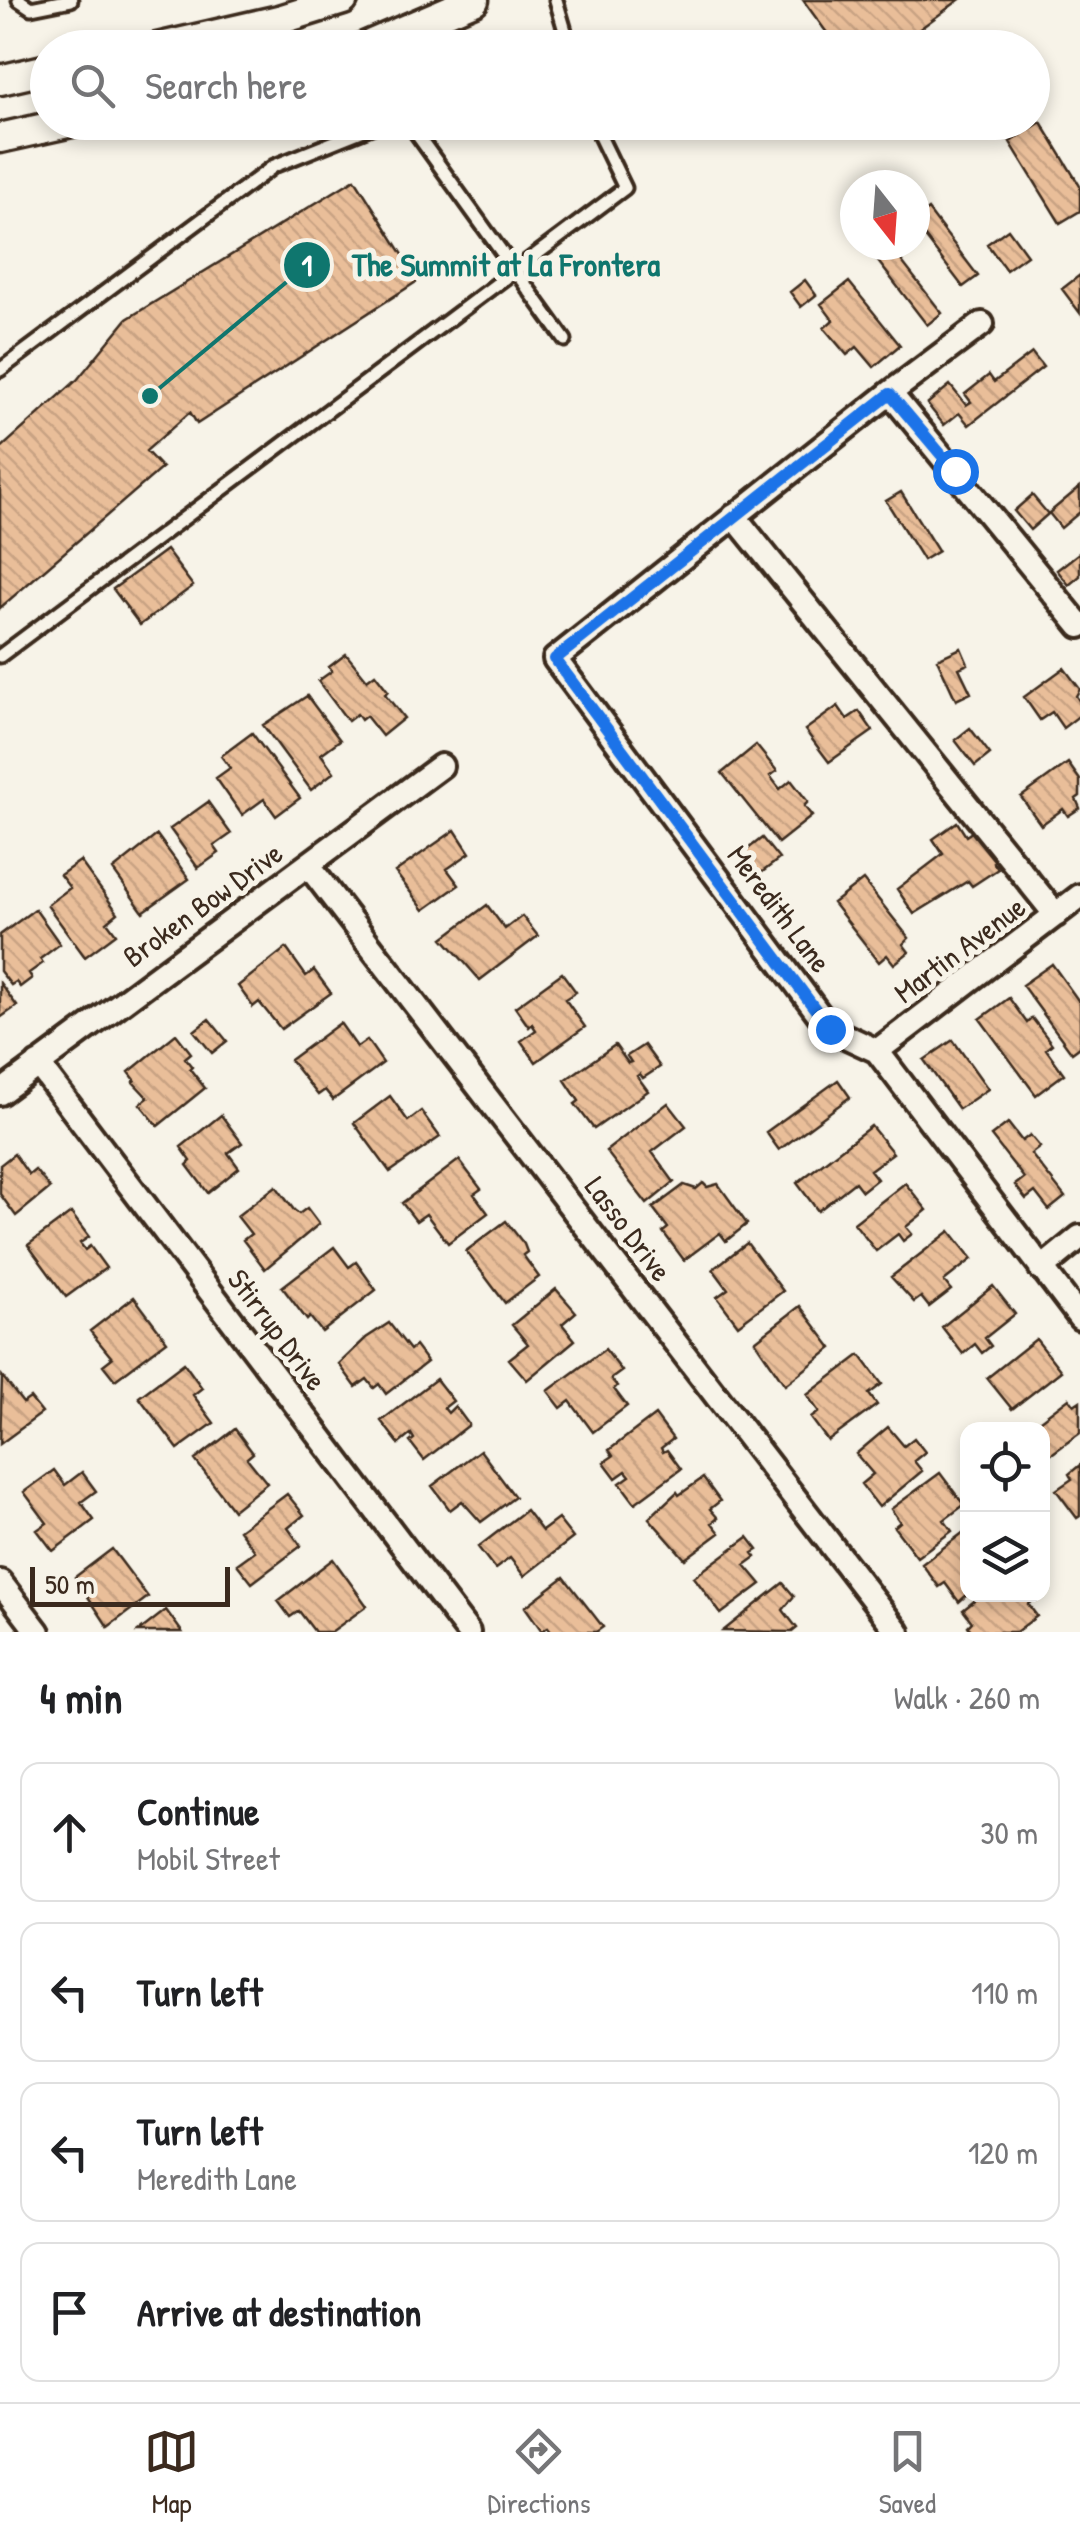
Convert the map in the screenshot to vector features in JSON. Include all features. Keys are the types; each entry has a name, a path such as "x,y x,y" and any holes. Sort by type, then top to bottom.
{"street":[{"path":"235,30 343,0"},
{"path":"404,30 474,0"},
{"path":"0,80 30,74"},
{"path":"0,138 30,131"},
{"path":"982,324 734,516 1056,915"},
{"path":"890,394 1080,626"},
{"name":"Meredith Lane","path":"734,516 555,659 830,1029 877,1051 1080,1318"},
{"name":"Broken Bow Drive","path":"0,1092 441,766"},
{"name":"Lasso Drive","path":"308,865 898,1632"},
{"name":"Martin Avenue","path":"877,1051 1080,896"},
{"name":"Stirrup Drive","path":"38,1064 468,1632"},
{"path":"1041,1269 1080,1236"},
{"path":"0,1582 38,1632"}],"lane":[{"path":"19,0 31,8 71,0"},
{"path":"556,0 564,30"},
{"path":"0,370 274,166 339,140"},
{"path":"421,140 565,340"},
{"path":"0,656 625,188 601,140"}],"building":[{"path":"803,0 959,0 918,30 825,30"},
{"path":"1050,137 1080,186 1080,211 1060,223 1010,142 1050,140"},
{"path":"355,179 419,280 197,424 190,412 146,451 162,468 0,608 0,449 77,380 127,319"},
{"path":"930,213 978,276 963,287 930,244"},
{"path":"1008,229 1027,255 1006,270 987,244"},
{"path":"877,260 901,260 942,313 927,325"},
{"path":"1080,275 1080,313 1062,289"},
{"path":"805,280 816,295 801,307 790,292"},
{"path":"849,282 900,345 874,367 857,347 847,355 824,328 833,320 821,304"},
{"path":"1032,353 1043,367 969,425 959,413 944,425 927,404 950,385 966,405 971,402 965,394 989,375 994,382"},
{"path":"1080,487 1080,512 1061,528 1049,513"},
{"path":"901,492 938,551 923,560 886,501"},
{"path":"1032,495 1048,514 1030,530 1014,511"},
{"path":"166,550 193,586 140,625 113,589"},
{"path":"1080,552 1080,576 1069,585 1057,570"},
{"path":"961,648 968,664 959,668 971,693 956,700 937,659"},
{"path":"346,654 367,680 375,674 404,718 382,736 366,716 361,720 357,714 348,721 318,681"},
{"path":"1064,668 1080,689 1076,696 1080,715 1063,728 1052,712 1040,720 1024,697"},
{"path":"307,696 340,740 321,754 334,772 311,790 263,725"},
{"path":"838,706 847,719 859,711 873,731 829,762 805,730"},
{"path":"970,728 990,754 975,766 955,740"},
{"path":"252,733 300,798 276,816 264,799 242,815 216,778 230,768 221,756"},
{"path":"756,745 777,771 770,776 780,789 791,780 808,802 804,806 812,816 778,843 722,773"},
{"path":"1068,763 1080,780 1080,796 1076,799 1080,808 1068,816 1063,809 1041,825 1021,797"},
{"path":"208,802 231,834 214,846 219,853 198,868 170,829"},
{"path":"957,822 966,836 979,827 999,858 993,862 998,869 972,886 968,881 914,914 897,889 943,854 933,839"},
{"path":"455,830 470,853 447,869 459,885 424,910 395,872"},
{"path":"157,835 189,879 143,912 113,870"},
{"path":"762,838 779,859 756,877 739,856"},
{"path":"80,861 118,913 107,922 116,934 85,957 47,905 70,888 60,875"},
{"path":"863,880 909,938 903,944 909,952 894,964 887,955 879,962 833,903"},
{"path":"487,905 505,929 522,916 538,936 480,980 443,938"},
{"path":"35,909 60,944 40,959 43,963 29,973 32,978 20,987 16,982 11,985 0,971 0,935"},
{"path":"286,948 306,976 314,970 331,993 281,1029 259,1002 253,1007 238,986"},
{"path":"1052,964 1080,1003 1080,1047 1072,1053 1022,985"},
{"path":"562,973 576,992 565,999 585,1027 536,1062 521,1041 536,1030 532,1024 529,1027 515,1007"},
{"path":"0,983 17,1006 0,1018"},
{"path":"1009,998 1027,1023 1032,1018 1052,1044 1046,1049 1064,1074 1036,1095 980,1019"},
{"path":"209,1019 227,1041 212,1053 194,1031"},
{"path":"340,1023 357,1047 367,1040 383,1063 333,1100 325,1090 318,1095 290,1060"},
{"path":"176,1034 191,1053 185,1058 190,1069 205,1088 158,1126 140,1104 148,1098 129,1072"},
{"path":"953,1040 988,1089 959,1109 924,1060"},
{"path":"615,1045 628,1063 631,1062 627,1056 644,1045 660,1067 643,1078 637,1076 648,1091 594,1129 575,1104 579,1101 565,1080"},
{"path":"838,1080 850,1097 779,1150 766,1132"},
{"path":"390,1096 408,1121 421,1111 440,1137 390,1172 354,1123"},
{"path":"668,1103 686,1126 652,1152 674,1182 647,1204 606,1151"},
{"path":"221,1115 242,1143 228,1153 239,1168 208,1193 187,1165 191,1161 181,1147"},
{"path":"1008,1123 1022,1141 1030,1135 1040,1147 1031,1154 1065,1197 1049,1210 1035,1192 1026,1199 1015,1185 1024,1178 991,1136"},
{"path":"871,1126 893,1153 870,1170 877,1179 862,1191 855,1182 818,1211 797,1183"},
{"path":"14,1154 29,1175 35,1170 50,1188 16,1216 0,1194 0,1165"},
{"path":"459,1160 481,1189 474,1194 488,1213 448,1243 426,1214 416,1221 402,1203"},
{"path":"703,1183 707,1187 718,1184 747,1224 726,1241 720,1233 684,1260 663,1232 668,1228 653,1208 684,1185 696,1189"},
{"path":"905,1183 927,1210 906,1227 912,1234 903,1241 898,1234 876,1251 854,1223"},
{"path":"276,1186 294,1210 299,1214 307,1208 319,1224 265,1269 243,1240 251,1234 237,1216"},
{"path":"71,1213 89,1237 80,1243 85,1250 90,1246 106,1268 66,1297 28,1245"},
{"path":"506,1221 524,1244 527,1252 523,1255 539,1277 505,1303 466,1251"},
{"path":"950,1231 972,1259 944,1281 951,1290 929,1307 921,1297 914,1302 891,1277"},
{"path":"747,1243 783,1291 738,1325 717,1297 728,1289 713,1269"},
{"path":"334,1247 349,1267 356,1262 376,1290 322,1332 310,1317 307,1320 282,1287"},
{"path":"993,1286 1015,1314 985,1338 991,1346 982,1353 975,1344 963,1354 942,1327"},
{"path":"556,1289 576,1312 562,1324 575,1340 527,1380 509,1359 528,1344 512,1325"},
{"path":"134,1297 167,1341 115,1380 103,1365 112,1358 90,1331"},
{"path":"800,1306 832,1348 785,1385 755,1341"},
{"path":"389,1323 410,1350 415,1346 427,1362 386,1394 379,1384 374,1388 367,1379 356,1387 339,1364"},
{"path":"1036,1339 1061,1371 1012,1409 987,1378"},
{"path":"605,1349 622,1371 611,1379 627,1406 593,1432 570,1401 561,1408 548,1391"},
{"path":"860,1355 882,1384 869,1394 877,1405 828,1441 811,1418 819,1412 807,1395"},
{"path":"184,1363 202,1388 193,1395 214,1423 178,1449 139,1397"},
{"path":"2,1376 23,1403 30,1398 42,1413 0,1444"},
{"path":"436,1379 453,1401 444,1408 448,1413 455,1406 469,1425 424,1460 410,1442 414,1439 411,1434 399,1444 381,1421"},
{"path":"1069,1398 1074,1405 1080,1401 1080,1433 1050,1455 1050,1422 1038,1422"},
{"path":"655,1415 673,1439 661,1448 681,1469 635,1503 620,1483 630,1476 626,1471 616,1478 604,1462 613,1456 609,1450"},
{"path":"888,1427 904,1446 914,1438 925,1452 914,1461 922,1471 879,1507 861,1484 873,1474 856,1454"},
{"path":"235,1429 253,1453 247,1458 267,1483 233,1510 195,1460"},
{"path":"480,1450 515,1497 481,1522 462,1501 450,1510 432,1486"},
{"path":"1080,1465 1077,1518 1056,1490 1072,1479 1069,1474"},
{"path":"54,1470 65,1485 82,1472 96,1491 81,1502 94,1520 53,1551 37,1530 47,1523 24,1492"},
{"path":"940,1473 960,1500 960,1508 944,1520 952,1531 917,1557 894,1527 900,1522 891,1509"},
{"path":"703,1478 720,1501 710,1509 718,1518 712,1523 720,1533 685,1559 649,1518 677,1492 679,1495"},
{"path":"287,1494 304,1515 288,1528 301,1546 252,1583 237,1564 255,1551 239,1530"},
{"path":"526,1510 542,1531 558,1519 573,1538 524,1576 510,1558 495,1569 478,1547"},
{"path":"960,1535 960,1601 945,1583 939,1587 922,1564"},
{"path":"748,1537 758,1550 753,1553 756,1557 745,1565 761,1584 721,1614 694,1577"},
{"path":"112,1549 148,1597 108,1627 75,1577"},
{"path":"333,1559 367,1606 331,1632 315,1632 299,1611 290,1617 278,1601"},
{"path":"564,1577 603,1627 596,1632 552,1632 548,1627 542,1631 525,1607"},
{"path":"783,1583 794,1596 783,1610 797,1628 792,1632 723,1631"},
{"path":"973,1602 1031,1602 1028,1604 1037,1616 1016,1632 972,1632 968,1626 972,1622 963,1610"},
{"path":"166,1610 182,1632 138,1632"}],"place":[{"name":"The Summit at La Frontera","path":"150,396"}],"route":[{"path":"830,1029 555,659 890,394 955,471"}]}
